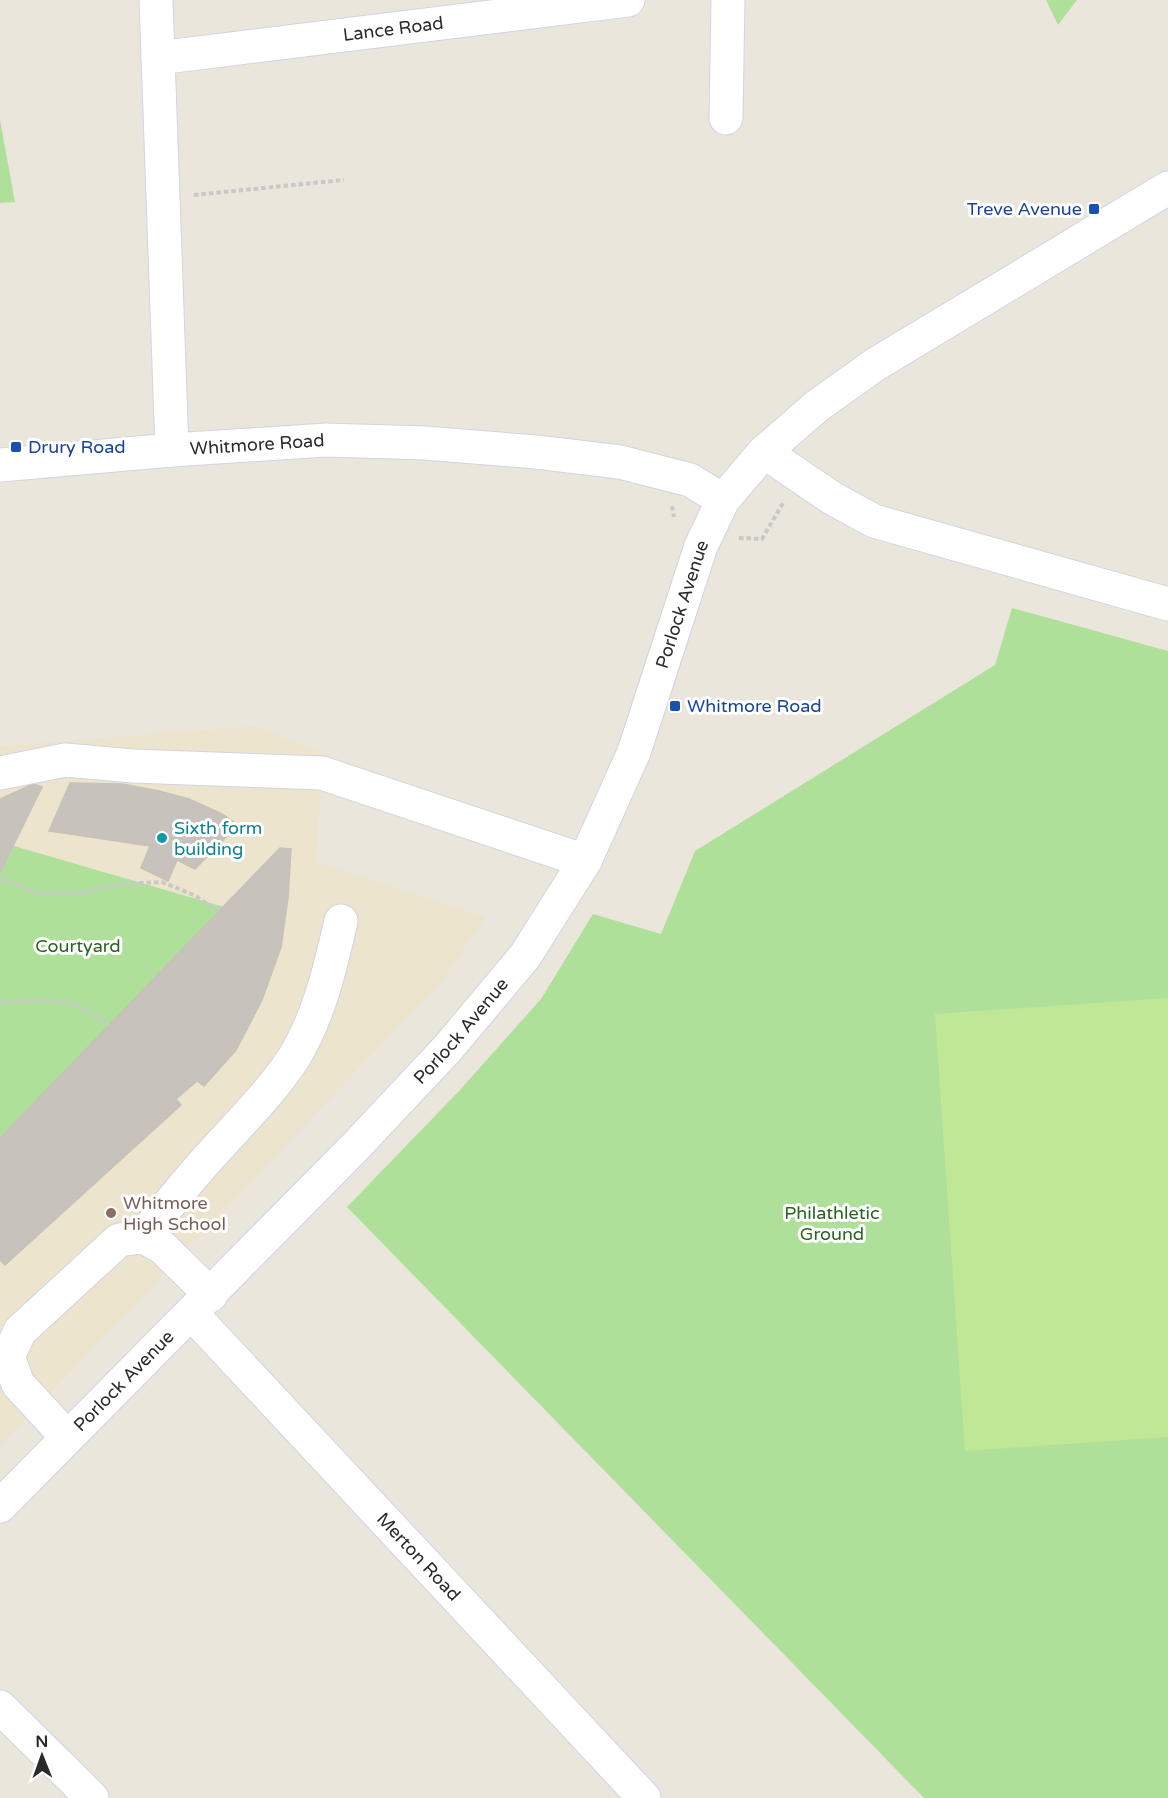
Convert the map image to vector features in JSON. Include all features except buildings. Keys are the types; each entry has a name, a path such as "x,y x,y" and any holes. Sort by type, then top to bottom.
{"street":[{"path":"156,0 172,450"},
{"name":"Lance Road","path":"158,58 628,0"},
{"path":"726,118 728,0"},
{"path":"1168,188 876,364 817,406 764,452 832,498 874,521 1168,604"},
{"name":"Whitmore Road","path":"0,465 172,450 326,440 425,443 621,462 690,480 723,500"},
{"name":"Porlock Avenue","path":"0,1506 355,1147 448,1048 525,956 585,861 634,752 701,546 723,500 764,452"},
{"path":"0,773 65,760 133,766 322,773 585,861"},
{"path":"67,1437 18,1384 8,1356 20,1331 119,1240 142,1238 195,1172 258,1104 293,1059 309,1028 327,985 342,921"},
{"name":"Merton Road","path":"142,1238 162,1247 201,1304 644,1798"},
{"path":"0,1707 92,1798"}],"path":[{"path":"163,199 344,180"},
{"path":"732,538 762,539 785,500"},
{"path":"672,505 674,517"},
{"path":"0,879 38,893 78,893 120,884 162,882 196,896 218,912"},
{"path":"0,1002 54,1000 76,1004 94,1013 109,1025"}],"shaded area":[{"name":"Whitmore High School","path":"257,726 329,756 322,773 316,862 486,917 442,981 0,1446 0,746"}],"green space":[{"path":"1046,0 1077,0 1058,25"},
{"path":"0,120 15,202 0,203"},
{"name":"Philathletic Ground","path":"1012,608 1168,651 1168,1798 924,1798 347,1207 459,1091 541,999 593,914 661,934 695,851 995,665"},
{"name":"Courtyard","path":"14,846 224,907 0,1138 0,873"},
{"path":"1168,998 1168,1437 965,1451 935,1014"}],"place":[{"name":"Treve Avenue","path":"1094,209"},
{"name":"Drury Road","path":"16,447"},
{"name":"Whitmore Road","path":"675,706"},
{"name":"Sixth form building","path":"162,838"},
{"name":"Whitmore High School","path":"111,1213"}]}
